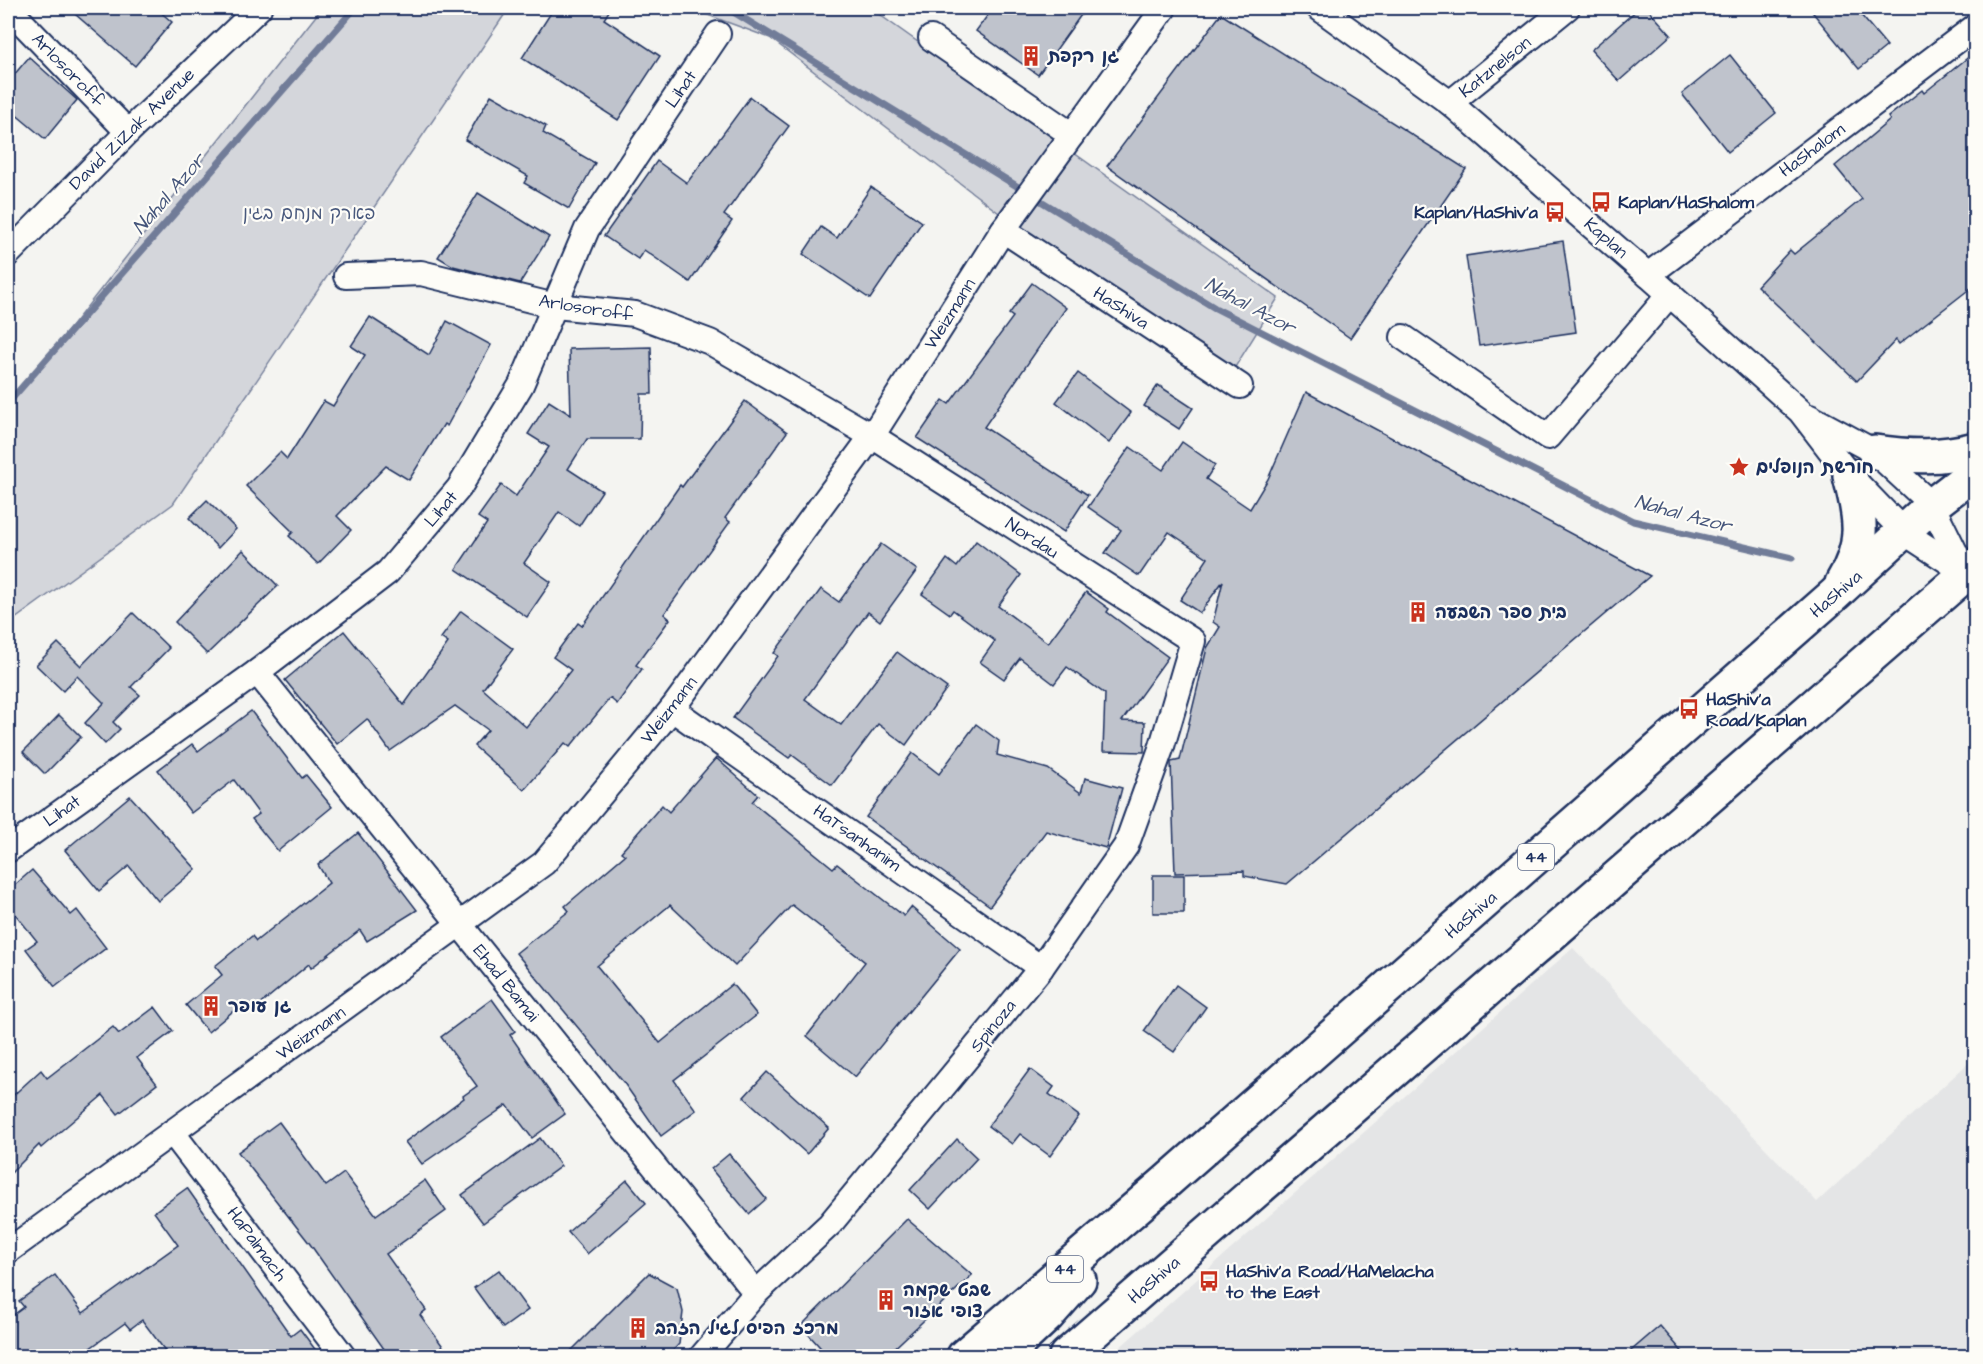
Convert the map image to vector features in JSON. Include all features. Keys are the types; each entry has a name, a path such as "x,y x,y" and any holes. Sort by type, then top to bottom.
{"highway":[{"path":"1875,452 1911,457 1936,456 1976,449"},
{"name":"HaShiva","path":"964,1356 1166,1182 1834,595 1932,505 1976,471"},
{"path":"1834,595 1859,548 1860,522 1850,476"},
{"name":"HaShiva","path":"1066,1356 1632,867 1971,569"},
{"path":"1004,1356 1048,1315 1166,1182"}],"street":[{"name":"Arlosoroff","path":"8,8 128,132"},
{"name":"David ZiZak Avenue","path":"8,254 128,132 259,8"},
{"name":"Weizmann","path":"8,1251 461,926 544,863 672,709 872,436 1008,223 1164,8"},
{"name":"Kaplan","path":"1319,8 1450,103 1648,274 1800,411 1850,476 1905,532 1971,569"},
{"name":"Katznelson","path":"1450,103 1567,8"},
{"name":"HaShalom","path":"1648,274 1976,26"},
{"name":"Lihat","path":"8,850 257,672 388,572 459,488 521,385 587,229 718,34"},
{"path":"931,38 1072,135"},
{"name":"HaShiva","path":"1008,223 1240,386"},
{"name":"Arlosoroff","path":"346,276 422,273 555,306 635,314 710,342 872,436"},
{"path":"1402,337 1548,437 1670,294"},
{"name":"Kaplan","path":"1800,411 1875,452 1932,505 1971,569"},
{"name":"Nordau","path":"872,436 1193,641"},
{"name":"Spinoza","path":"702,1356 756,1293 831,1224 1041,968 1126,846 1162,746 1193,641"},
{"name":"Ehad Bamai","path":"257,672 756,1293"},
{"name":"HaTsanhanim","path":"672,709 1041,968"},
{"name":"HaPalmach","path":"172,1132 343,1356"}],"shaded area":[{"path":"1573,948 1817,1202 1975,1057 1975,1356 1110,1356"}],"green space":[{"name":"פארק מנחם בגין","path":"322,8 509,8 173,504 8,624 8,407"},
{"path":"689,8 870,8 1278,298 1224,385 770,38"}],"building":[{"path":"68,8 156,8 172,22 135,66"},
{"path":"554,8 611,8 604,19 660,56 618,120 522,58"},
{"name":"גן רקפת","path":"993,8 1086,8 1038,75 976,31"},
{"path":"1639,8 1647,8 1671,35 1619,81 1591,50"},
{"path":"1809,8 1855,8 1887,46 1859,69"},
{"path":"1221,14 1466,169 1350,338 1107,166"},
{"path":"1976,51 1976,284 1899,344 1896,340 1857,381 1757,286 1790,250 1794,254 1862,199 1835,166 1890,120 1888,117 1922,90 1924,93"},
{"path":"1730,55 1776,113 1728,152 1682,94"},
{"path":"29,57 77,100 45,139 8,108 8,82"},
{"path":"491,95 546,126 543,133 595,163 569,209 524,183 528,176 465,140"},
{"path":"750,97 789,126 724,215 732,221 690,282 644,250 638,259 604,236 657,161 687,183"},
{"path":"871,187 922,222 870,299 803,254 821,227 837,238"},
{"path":"478,193 549,237 520,283 453,266 438,257"},
{"path":"1563,241 1576,332 1479,346 1466,256"},
{"path":"1032,283 1066,308 984,427 1088,495 1064,532 917,438 943,400 949,404 1013,317 1009,314"},
{"path":"370,317 429,355 447,321 491,345 447,426 444,424 409,480 386,466 337,516 351,530 318,564 289,536 293,532 246,486 280,452 287,459 324,401 333,406 365,355 351,346"},
{"path":"651,347 652,394 641,394 640,439 587,439 568,469 602,491 579,526 559,512 524,563 551,582 527,617 456,569 487,523 478,517 501,485 516,496 549,447 528,434 549,401 571,415 569,349"},
{"path":"1078,373 1131,413 1109,443 1056,402"},
{"path":"1158,385 1193,408 1179,429 1144,406"},
{"name":"בית ספר השבעה","path":"1306,392 1650,576 1287,884 1244,876 1244,871 1175,873 1171,762 1180,760 1207,648 1220,627 1213,622 1223,581 1200,613 1180,600 1208,558 1169,532 1139,576 1105,553 1121,530 1088,507 1130,447 1163,470 1182,442 1215,465 1206,479 1250,509 1268,479"},
{"path":"745,401 787,432 725,518 730,522 664,614 670,619 636,665 642,669 617,704 610,698 570,747 565,743 524,790 474,746 488,730 455,706 390,751 367,719 337,744 285,680 344,631 404,705 448,643 441,638 461,611 513,649 483,689 526,727 571,670 553,657 578,623 582,626 680,485 682,487"},
{"path":"207,500 236,529 218,548 189,518"},
{"path":"976,541 1021,575 998,606 1048,643 1086,592 1109,609 1107,612 1168,657 1122,721 1145,722 1144,752 1103,751 1105,694 1067,667 1054,684 1020,658 1004,679 980,662 995,641 953,610 950,614 922,594 947,559 957,567"},
{"path":"881,544 917,570 880,621 868,612 805,699 841,725 897,652 947,688 906,745 878,724 832,785 792,755 789,758 733,718 778,656 774,653 821,589 839,602"},
{"path":"243,550 278,586 207,654 175,622"},
{"path":"133,613 169,648 131,687 140,695 113,722 120,729 105,744 85,723 104,703 77,676 63,691 36,665 58,643 81,666"},
{"path":"251,711 302,778 306,775 332,807 278,851 252,819 259,814 234,780 191,813 158,770 192,744 198,751"},
{"path":"59,715 81,737 45,774 23,752"},
{"path":"976,724 999,741 997,755 1048,769 1081,793 1085,778 1122,788 1106,848 1046,831 990,906 866,817 912,753 939,774"},
{"path":"716,758 758,795 752,802 833,868 837,864 904,916 911,907 960,949 855,1077 807,1036 865,962 792,905 735,966 670,905 597,966 660,1043 732,984 757,1015 674,1080 696,1110 661,1136 624,1083 516,953 569,911 565,906 625,855 621,852 662,805 669,812"},
{"path":"130,796 196,869 158,901 129,866 99,891 65,850"},
{"path":"358,833 417,910 367,941 360,930 311,968 309,964 252,1011 244,1002 208,1032 186,1005 222,975 215,966 252,936 256,941 329,883 318,865"},
{"path":"32,870 71,915 77,910 106,948 55,987 26,949 37,941 8,905 8,891"},
{"path":"1153,875 1184,875 1184,913 1153,913"},
{"path":"1176,985 1206,1007 1174,1052 1144,1031"},
{"path":"492,999 515,1031 510,1035 565,1114 532,1138 507,1105 422,1164 405,1142 477,1086 441,1037"},
{"path":"155,1007 173,1031 137,1058 157,1084 118,1114 103,1095 41,1148 39,1145 8,1176 8,1100 41,1070 47,1078 113,1027 119,1034"},
{"path":"1030,1069 1054,1087 1049,1094 1079,1116 1050,1156 1020,1134 1012,1144 988,1126"},
{"path":"767,1072 829,1128 807,1154 744,1097"},
{"path":"279,1122 326,1186 344,1173 376,1215 425,1180 446,1211 386,1254 426,1310 420,1315 450,1356 389,1356 310,1244 238,1152"},
{"path":"540,1138 561,1166 483,1223 462,1195"},
{"path":"957,1139 977,1158 930,1209 910,1190"},
{"path":"729,1154 766,1199 749,1214 711,1169"},
{"path":"627,1180 646,1203 587,1254 568,1232"},
{"path":"187,1188 291,1336 300,1329 320,1356 169,1356 142,1320 130,1329 125,1323 79,1356 8,1356 8,1319 24,1307 19,1301 55,1275 83,1313 178,1245 154,1212"},
{"name":"שבט שקמה צופי אזור","path":"907,1219 972,1275 886,1356 828,1356 801,1326"},
{"path":"499,1270 528,1310 503,1328 474,1288"},
{"name":"מרכז הפיס לגיל הזהב","path":"649,1273 677,1288 683,1312 679,1344 668,1356 566,1356"},
{"path":"1660,1326 1686,1356 1625,1356"}],"waterway":[{"name":"Nahal Azor","path":"8,403 355,8"},
{"name":"Nahal Azor","path":"727,8 1215,308 1633,521 1792,558"}],"place":[{"name":"גן רקפת","path":"1031,56"},
{"name":"Kaplan/HaShalom","path":"1601,202"},
{"name":"Kaplan/HaShiv'a","path":"1555,212"},
{"name":"חורשת הנופלים","path":"1739,467"},
{"name":"בית ספר השבעה","path":"1418,612"},
{"name":"HaShiv'a Road/Kaplan","path":"1689,709"},
{"name":"גן עופר","path":"211,1006"},
{"name":"HaShiv'a Road/HaMelacha to the East","path":"1209,1281"},
{"name":"שבט שקמה צופי אזור","path":"886,1300"},
{"name":"מרכז הפיס לגיל הזהב","path":"638,1328"}]}
